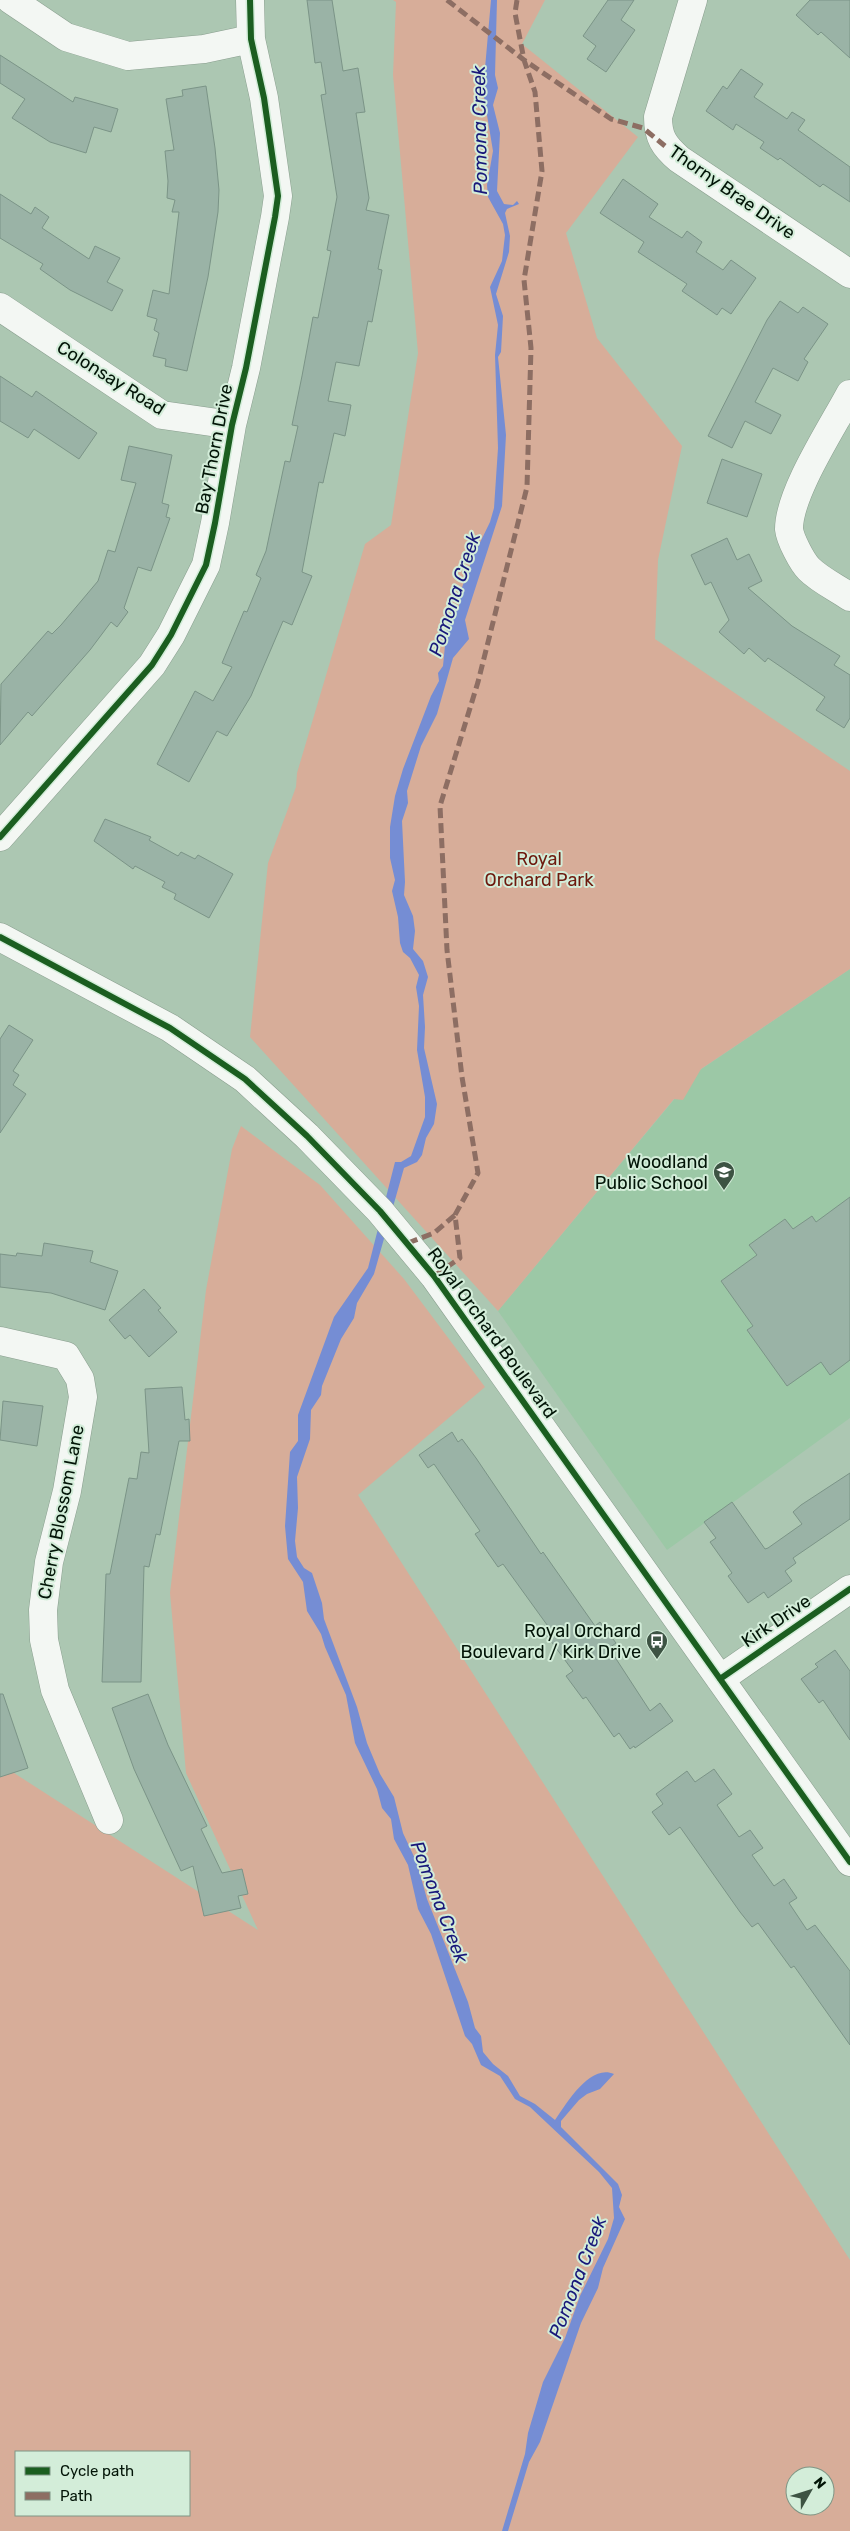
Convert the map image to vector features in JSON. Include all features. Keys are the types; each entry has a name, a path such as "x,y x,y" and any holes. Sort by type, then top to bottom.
{"street":[{"path":"11,0 66,37 128,56 204,49 251,39"},
{"name":"Bay Thorn Drive","path":"0,837 152,665 171,635 206,566 232,425 267,266 278,196 264,98 251,39 250,0"},
{"name":"Thorny Brae Drive","path":"694,0 658,117 658,132 665,146 679,159 850,274"},
{"name":"Colonsay Road","path":"0,307 162,415 232,425"},
{"path":"850,394 798,491 791,512 789,529 792,543 808,569 850,597"},
{"name":"Royal Orchard Boulevard","path":"0,937 170,1028 245,1079 307,1136 380,1211 434,1276 850,1862"},
{"name":"Cherry Blossom Lane","path":"0,1341 66,1356 80,1379 83,1397 67,1491 49,1562 43,1610 44,1640 55,1690 109,1820"},
{"name":"Kirk Drive","path":"720,1679 850,1589"}],"shaded area":[{"name":"Woodland Public School","path":"850,969 850,1418 667,1550 498,1311 697,1072"}],"green space":[{"name":"Royal Orchard Park","path":"393,0 545,0 522,44 638,137 566,233 597,338 682,446 658,560 655,639 850,771 850,969 701,1069 683,1100 674,1099 498,1311 250,1037 268,863 296,787 297,773 365,544 391,525 418,353 393,75 396,2"},
{"path":"241,1126 320,1185 404,1279 485,1387 358,1495 850,2260 850,2531 0,2531 0,1764 258,1930 186,1773 170,1593 206,1290 232,1149"}],"water":[{"path":"491,0 497,0 495,75 498,88 493,105 500,133 497,191 504,204 513,205 517,201 519,204 507,209 505,213 510,236 509,252 496,294 503,316 501,352 498,357 506,435 502,506 465,620 469,639 453,658 437,714 421,746 407,791 408,803 402,821 404,895 413,916 415,931 413,949 423,961 428,977 423,995 424,1048 437,1104 434,1124 426,1138 422,1155 417,1162 404,1168 374,1274 357,1303 354,1318 341,1339 322,1386 321,1395 311,1410 310,1439 297,1477 298,1508 295,1541 297,1557 304,1568 312,1573 322,1603 324,1619 357,1707 367,1743 380,1774 394,1797 403,1833 417,1863 427,1899 468,2002 475,2028 481,2036 483,2052 493,2064 508,2076 520,2096 535,2104 555,2120 572,2096 588,2080 596,2074 605,2072 614,2074 600,2089 587,2094 579,2100 561,2121 561,2127 618,2184 622,2195 619,2207 625,2219 603,2268 598,2288 581,2323 540,2442 529,2462 508,2531 502,2531 525,2454 528,2433 543,2382 565,2338 580,2296 608,2239 614,2218 612,2188 599,2172 530,2107 515,2099 500,2076 481,2065 472,2044 465,2036 431,1934 418,1909 408,1865 394,1839 391,1819 382,1808 377,1789 355,1743 346,1695 321,1634 307,1611 303,1582 288,1559 285,1526 290,1452 298,1441 298,1415 334,1317 368,1268 395,1162 401,1162 411,1156 425,1117 425,1097 417,1050 419,1006 416,987 419,975 410,958 403,952 400,943 398,917 392,891 395,880 390,858 390,827 395,796 403,769 431,696 439,681 438,673 443,666 447,625 459,606 460,593 494,508 498,448 495,355 498,325 490,287 502,261 505,235 503,224 488,197 487,185 493,151 483,91"}],"building":[{"path":"307,0 332,0 343,71 358,68 365,112 356,113 369,198 366,210 389,215 378,269 382,270 372,322 368,321 359,366 336,362 328,401 351,405 345,436 334,433 323,483 319,482 302,572 312,576 292,625 283,621 251,696 227,736 217,731 189,782 157,764 195,691 213,701 232,667 222,663 244,611 247,612 261,578 256,575 266,551 285,461 290,462 298,426 292,425 313,317 318,318 331,251 327,250 337,197 321,95 326,94 321,62 315,63"},
{"path":"608,0 634,0 621,20 635,30 606,72 587,59 596,46 583,36"},
{"path":"810,0 850,0 850,58 821,32 818,35 796,15"},
{"path":"0,55 73,102 75,97 118,109 111,132 94,127 86,153 50,142 12,118 25,99 0,83"},
{"path":"741,69 763,84 754,97 787,119 792,112 805,120 798,130 850,167 850,202 823,184 820,187 780,158 778,160 760,148 764,142 736,124 733,130 706,111 723,86 727,89"},
{"path":"206,86 219,190 218,212 208,277 187,371 165,366 166,359 153,356 159,333 154,330 157,319 147,316 153,290 169,294 179,212 172,212 175,200 167,198 168,181 165,151 174,150 166,99 183,96 182,90"},
{"path":"623,179 658,204 649,217 682,238 687,231 702,242 696,252 723,270 731,260 756,278 731,314 722,308 717,315 682,291 687,284 638,252 644,242 600,213"},
{"path":"0,194 31,214 35,207 49,217 42,228 89,259 95,246 120,258 107,282 123,290 112,311 70,290 40,269 43,264 0,238"},
{"path":"780,301 798,313 803,307 828,324 804,359 808,362 798,381 773,368 755,402 781,415 771,434 745,421 732,448 708,436 767,320"},
{"path":"0,376 32,397 36,391 97,433 79,459 34,429 28,438 0,421"},
{"path":"129,446 172,455 162,503 169,505 166,517 170,518 151,571 138,567 124,608 128,612 117,627 111,622 90,650 32,716 28,712 0,745 1,684 48,631 52,634 61,625 98,581 108,550 115,552 136,483 121,480"},
{"path":"722,459 762,474 747,517 707,503"},
{"path":"727,538 737,560 749,554 762,581 748,588 792,626 840,656 834,665 850,675 850,718 844,728 816,710 825,697 768,658 765,662 749,648 744,654 719,632 729,620 711,582 705,585 691,555"},
{"path":"105,819 151,837 149,840 178,856 181,852 195,859 198,855 233,874 209,918 174,899 176,894 162,887 165,882 135,866 133,869 94,841"},
{"path":"9,1025 33,1040 13,1071 19,1075 13,1085 26,1094 0,1133 0,1039"},
{"path":"850,1197 850,1360 830,1375 821,1362 787,1386 747,1330 753,1326 721,1281 757,1255 749,1245 785,1219 793,1229 812,1216 816,1222"},
{"path":"44,1243 93,1251 90,1262 118,1271 105,1310 51,1293 0,1287 0,1254 16,1256 17,1253 42,1256"},
{"path":"144,1289 161,1308 158,1310 177,1332 149,1357 130,1335 125,1339 109,1320"},
{"path":"182,1387 185,1420 189,1419 190,1441 179,1441 160,1535 156,1534 149,1567 144,1566 141,1682 102,1682 106,1574 110,1574 129,1478 137,1479 141,1452 149,1453 145,1389"},
{"path":"3,1401 43,1406 37,1446 0,1440"},
{"path":"452,1432 458,1442 462,1439 541,1554 543,1552 595,1626 600,1622 616,1643 609,1648 650,1711 660,1703 673,1721 635,1748 634,1746 630,1749 619,1733 614,1737 586,1697 583,1699 566,1676 573,1671 545,1633 550,1629 503,1564 498,1567 475,1534 480,1531 434,1464 428,1468 419,1455"},
{"path":"850,1473 850,1519 793,1558 796,1563 785,1571 792,1581 768,1598 764,1592 748,1603 728,1576 732,1573 710,1542 716,1538 704,1522 732,1502 765,1549 768,1548 802,1524 793,1512"},
{"path":"835,1650 850,1671 850,1740 823,1700 819,1703 801,1679 818,1667 815,1664"},
{"path":"0,1694 3,1694 28,1768 0,1777"},
{"path":"148,1694 168,1745 207,1826 201,1829 222,1873 242,1869 248,1894 238,1896 241,1908 204,1916 193,1866 181,1871 134,1769 112,1708"},
{"path":"714,1769 732,1794 717,1805 739,1837 750,1830 763,1848 752,1855 774,1886 784,1879 797,1898 789,1903 807,1930 815,1925 850,1971 850,2045 794,1966 791,1968 758,1923 752,1927 740,1912 680,1827 669,1835 652,1812 663,1804 656,1794 687,1771 695,1782"}],"marked path":[{"path":"447,0 524,60 611,119 643,128 665,146"},
{"path":"434,1276 460,1258 455,1215 478,1173 462,1077 447,950 440,806 478,682 527,487 531,348 524,280 542,171 535,92 524,60 515,13 517,0"},
{"path":"408,1243 434,1233 455,1215"}],"cycle path":[{"path":"0,837 152,665 171,635 206,565 232,425 246,368 278,196 264,98 251,39 250,0"},
{"path":"0,937 170,1028 245,1079 307,1136 380,1211 434,1276 850,1862"},
{"path":"720,1679 850,1589"}],"place":[{"name":"Woodland Public School","path":"724,1191"},
{"name":"Royal Orchard Boulevard / Kirk Drive","path":"657,1660"}],"water label":[{"name":"Pomona Creek","path":"479,130"},
{"name":"Pomona Creek","path":"454,594"},
{"name":"Pomona Creek","path":"440,1902"},
{"name":"Pomona Creek","path":"577,2277"}]}
